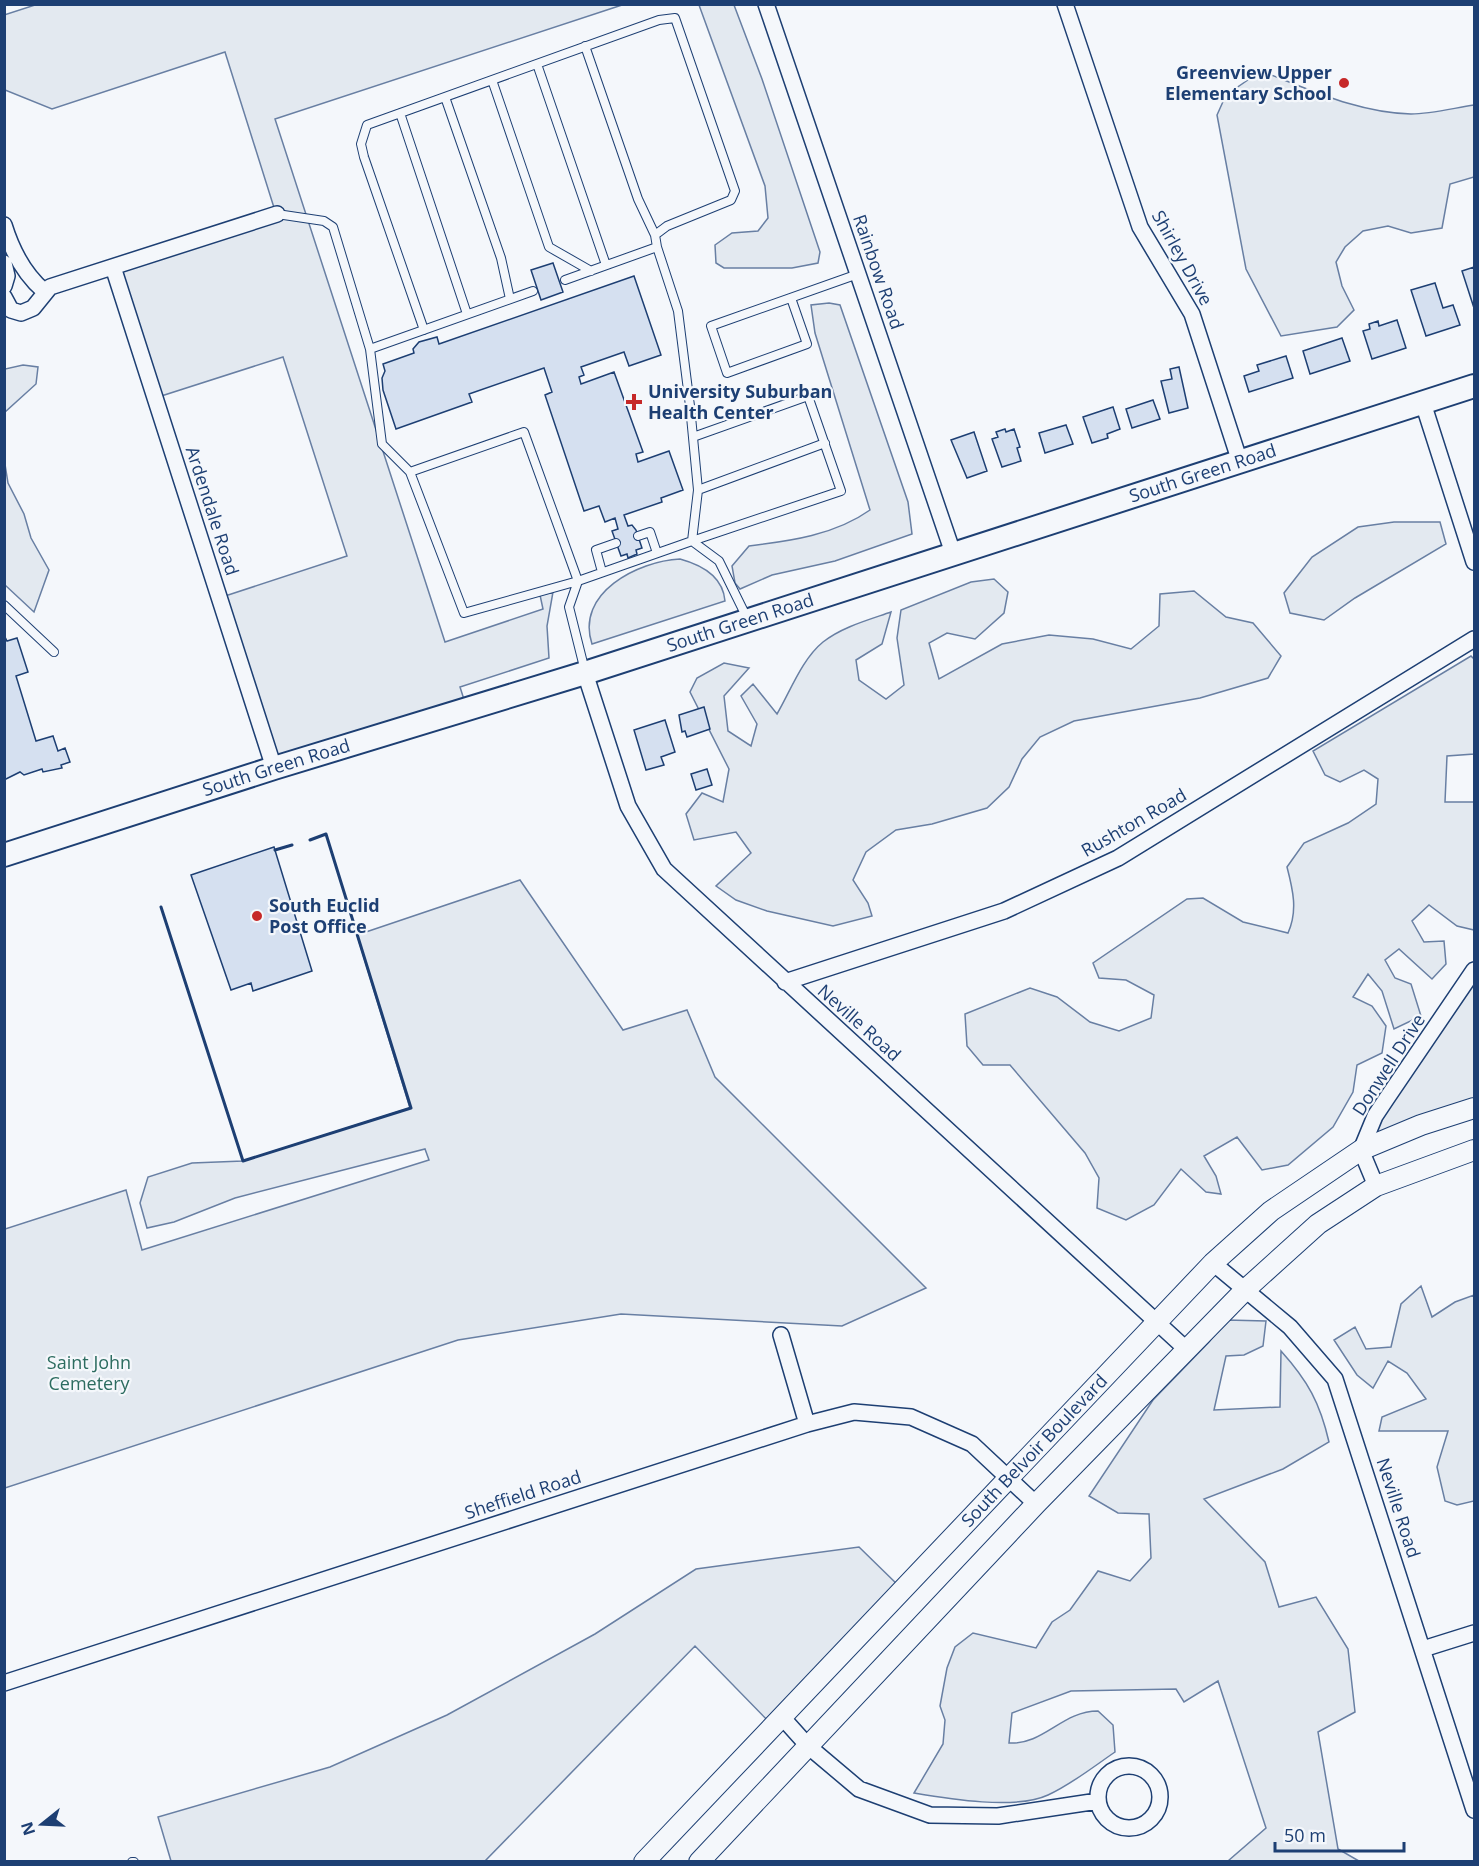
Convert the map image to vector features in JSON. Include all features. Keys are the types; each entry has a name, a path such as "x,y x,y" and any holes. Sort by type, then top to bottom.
{"main road":[{"name":"South Green Road","path":"4,855 274,768 585,673 1474,386"}],"street":[{"name":"Rainbow Road","path":"766,4 953,553"},
{"name":"Shirley Drive","path":"1065,4 1140,227 1192,314 1240,462"},
{"path":"4,297 11,310 21,313 33,308 44,291 277,214"},
{"path":"4,225 18,260 34,283 44,291"},
{"path":"4,263 7,276 4,286"},
{"name":"Ardendale Road","path":"113,267 274,768"},
{"path":"1423,403 1474,562"},
{"name":"Rushton Road","path":"785,982 1004,911 1118,858 1474,639"},
{"name":"Neville Road","path":"585,673 628,806 664,869 1186,1349"},
{"name":"Donwell Drive","path":"1361,1150 1375,1116 1474,970"},
{"name":"South Belvoir Boulevard","path":"644,1862 1213,1263 1271,1211 1361,1150 1421,1125 1474,1108"},
{"path":"1361,1150 1376,1186"},
{"path":"699,1862 1036,1504 1246,1289 1318,1224 1376,1186 1474,1150"},
{"name":"Neville Road","path":"1213,1263 1290,1327 1335,1380 1474,1810"},
{"path":"781,1335 807,1424"},
{"name":"Sheffield Road","path":"4,1683 807,1424 854,1412 911,1417 972,1444 1036,1504"},
{"path":"1423,1649 1474,1633"},
{"path":"782,1717 808,1746 859,1789 930,1815 998,1816 1098,1801"},
{"path":"1126,1766 1146,1771 1158,1787 1160,1797 1153,1816 1136,1827 1126,1828 1107,1819 1098,1801 1098,1791 1108,1773 1126,1766"}],"lane":[{"path":"424,330 361,144 367,125 659,20 675,18 735,192 731,200 667,226 655,235"},
{"path":"585,46 638,199 655,235 678,310 698,490 692,541"},
{"path":"537,64 606,265"},
{"path":"492,80 549,247 591,270"},
{"path":"445,97 501,258 510,299"},
{"path":"400,113 467,314"},
{"path":"277,214 324,221 333,227 370,349 382,444 410,471 464,613 578,581 841,491 808,396 693,437"},
{"path":"566,280 657,247"},
{"path":"791,298 807,344 727,373 711,326 858,274"},
{"path":"370,349 533,291"},
{"path":"410,471 524,432 578,581 569,607 585,673"},
{"path":"698,490 825,443"},
{"path":"638,536 650,532 657,553"},
{"path":"692,541 719,561 747,620"},
{"path":"602,572 596,550 616,543"},
{"path":"4,605 54,652"}],"green space":[{"path":"38,4 622,5 275,119 445,642 543,609 540,595 553,592 547,626 549,658 460,687 467,709 274,768 219,598 347,556 283,357 155,398 113,267 276,214 225,52 52,109 5,90 4,15"},
{"path":"699,5 734,5 762,79 820,252 818,263 792,268 724,268 716,263 715,245 732,233 758,231 768,218 765,186"},
{"path":"1261,71 1334,99 1391,113 1426,113 1474,105 1474,177 1450,184 1442,228 1411,233 1388,226 1363,231 1345,247 1336,262 1342,286 1354,310 1337,327 1281,336 1246,269 1217,115 1226,95"},
{"path":"829,303 840,305 908,502 912,534 835,561 772,575 740,589 735,583 732,566 749,546 812,536 856,519 870,510 815,333 811,305"},
{"path":"23,365 38,367 36,384 5,412 5,369"},
{"path":"4,458 8,483 24,514 31,538 49,570 34,612 5,585"},
{"path":"1394,522 1440,522 1446,544 1355,598 1324,620 1290,613 1284,593 1312,557 1358,527"},
{"path":"680,559 703,568 716,578 725,601 592,644 589,626 593,609 601,595 629,573 663,561"},
{"path":"994,579 1008,592 1004,613 975,639 947,633 929,643 939,679 1002,644 1049,635 1093,639 1131,649 1159,626 1160,594 1194,591 1226,617 1253,623 1281,656 1268,678 1200,698 1074,721 1040,737 1022,759 1009,787 987,808 932,824 896,830 866,852 853,880 868,903 872,916 833,926 767,911 736,900 716,886 751,853 736,832 694,840 686,814 702,793 723,802 729,769 690,692 697,678 724,663 749,668 724,696 728,731 751,746 757,724 741,696 753,684 777,714 803,666 823,642 847,628 891,612 882,644 856,660 859,680 886,699 904,685 897,638 901,610 971,582"},
{"path":"1471,656 1474,659 1474,754 1447,756 1445,802 1474,802 1474,930 1457,926 1429,905 1412,921 1424,942 1444,941 1446,964 1432,979 1399,949 1385,960 1395,978 1411,984 1421,1016 1394,1029 1382,991 1368,974 1353,997 1372,1006 1386,1026 1382,1053 1357,1065 1353,1092 1333,1127 1288,1165 1262,1170 1237,1137 1204,1156 1216,1176 1221,1194 1206,1192 1181,1169 1154,1205 1126,1220 1097,1208 1099,1178 1085,1153 1010,1065 983,1065 967,1046 965,1014 1030,988 1057,997 1090,1022 1119,1031 1151,1018 1154,995 1126,980 1099,978 1093,963 1187,899 1203,898 1243,922 1288,933 1294,909 1293,892 1287,867 1304,843 1348,823 1376,804 1378,779 1364,770 1340,782 1325,775 1313,751"},
{"name":"Saint John Cemetery","path":"520,880 623,1030 687,1010 715,1077 926,1288 842,1326 621,1314 458,1340 5,1488 5,1229 126,1190 142,1250 429,1160 425,1149 235,1198 174,1222 147,1228 140,1203 148,1177 192,1163 243,1161 410,1108 357,935"},
{"path":"1474,970 1474,1108 1361,1150"},
{"path":"1421,1286 1432,1317 1455,1302 1474,1295 1474,1501 1457,1505 1445,1501 1437,1467 1448,1431 1379,1431 1382,1417 1426,1399 1407,1373 1388,1361 1373,1388 1357,1375 1334,1340 1355,1327 1366,1349 1391,1347 1401,1304"},
{"path":"1226,1320 1266,1321 1263,1346 1244,1355 1226,1356 1214,1410 1280,1407 1281,1351 1299,1372 1312,1393 1322,1416 1329,1442 1283,1469 1204,1499 1265,1562 1279,1607 1316,1597 1348,1649 1355,1712 1318,1732 1338,1849 1359,1861 1228,1861 1266,1828 1218,1681 1184,1702 1176,1689 1071,1691 1012,1713 1009,1743 1033,1739 1085,1712 1098,1711 1113,1725 1115,1752 1074,1781 1048,1795 1018,1802 1001,1803 914,1793 943,1744 945,1720 940,1706 947,1668 955,1647 973,1633 1036,1648 1052,1622 1070,1610 1098,1571 1130,1581 1151,1558 1149,1514 1118,1513 1089,1496 1153,1400 1209,1342"},
{"path":"859,1547 902,1589 773,1726 695,1646 485,1861 171,1861 158,1817 330,1767 447,1715 595,1634 696,1569"}],"building":[{"path":"553,263 563,292 541,300 531,270"},
{"path":"1474,267 1474,308 1462,271"},
{"path":"634,276 661,355 629,366 624,352 581,367 584,375 579,377 581,384 614,372 643,452 636,454 638,462 669,451 683,490 661,498 662,502 624,515 628,526 632,525 636,530 642,548 636,550 637,554 628,558 627,554 621,556 612,531 618,529 615,518 605,522 599,506 584,511 545,395 552,392 544,368 469,394 472,402 396,429 383,390 382,378 385,371 383,364 414,353 413,349 419,342 437,337 439,344"},
{"path":"1435,283 1443,308 1453,305 1460,325 1426,336 1411,290"},
{"path":"1397,320 1406,348 1372,359 1363,331 1370,329 1369,324 1378,321 1379,326"},
{"path":"1342,338 1350,361 1310,374 1303,351"},
{"path":"1286,356 1293,378 1249,392 1244,376 1259,371 1257,365"},
{"path":"1179,367 1188,408 1169,413 1161,381 1172,379 1170,369"},
{"path":"1153,400 1160,419 1132,428 1126,409"},
{"path":"1113,407 1120,429 1107,434 1108,438 1092,443 1083,417"},
{"path":"1066,425 1073,444 1045,453 1039,433"},
{"path":"1005,429 1006,432 1014,429 1020,447 1017,448 1021,461 1002,467 992,439 998,437 996,432"},
{"path":"974,432 987,471 967,478 951,440"},
{"path":"4,635 7,641 17,638 28,672 16,676 36,741 53,736 58,751 65,748 70,762 61,765 62,768 43,772 42,769 24,775 20,772 4,780"},
{"path":"704,707 710,729 687,737 685,731 682,732 679,715"},
{"path":"665,720 675,752 661,757 664,765 646,770 634,730"},
{"path":"707,769 712,785 696,790 691,774"},
{"path":"274,847 312,971 253,991 251,983 231,990 191,875"}],"wall":[{"path":"161,907 243,1161 411,1108 326,834 310,840"},
{"path":"275,850 292,845"}],"place":[{"name":"Greenview Upper Elementary School","path":"1344,83"},
{"name":"University Suburban Health Center","path":"634,402"},
{"name":"South Euclid Post Office","path":"257,916"}]}
